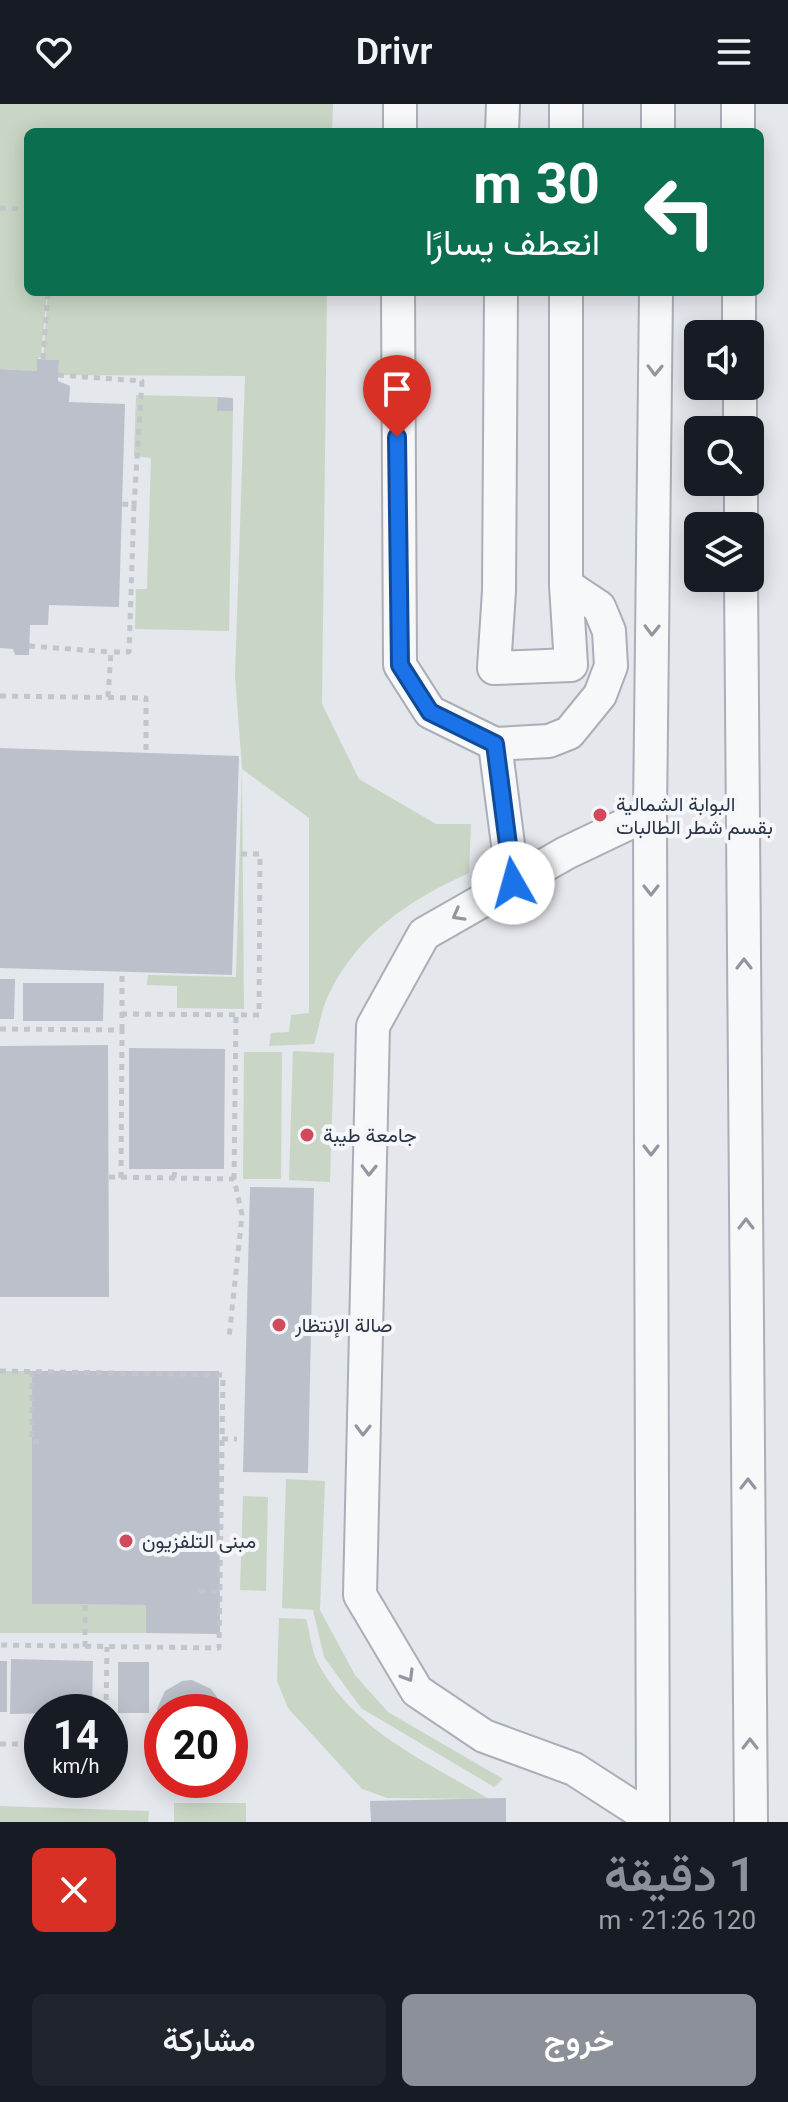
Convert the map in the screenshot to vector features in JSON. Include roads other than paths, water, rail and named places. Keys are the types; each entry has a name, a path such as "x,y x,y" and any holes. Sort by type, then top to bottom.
{"street":[{"path":"400,104 400,128"},
{"path":"502,128 503,104"},
{"path":"566,104 566,128"},
{"path":"658,104 658,128"},
{"path":"738,104 738,128"},
{"path":"398,296 400,665 430,712 495,744 549,741 569,733 600,695 611,666 609,631 599,607 566,585"},
{"path":"501,296 499,591 494,668 571,665 566,585 566,296"},
{"path":"653,1821 650,813 656,296"},
{"path":"739,296 739,320"},
{"path":"741,592 751,1822"},
{"path":"495,744 513,883"},
{"path":"650,813 513,883 424,934 373,1026 360,1595 417,1691 484,1736 574,1769 653,1821"}],"place":[{"name":"البوابة الشمالية بقسم شطر الطالبات","path":"600,815"},
{"name":"جامعة طيبة","path":"307,1135"},
{"name":"صالة الإنتظار","path":"279,1325"},
{"name":"مبنى التلفزيون","path":"126,1541"}]}
